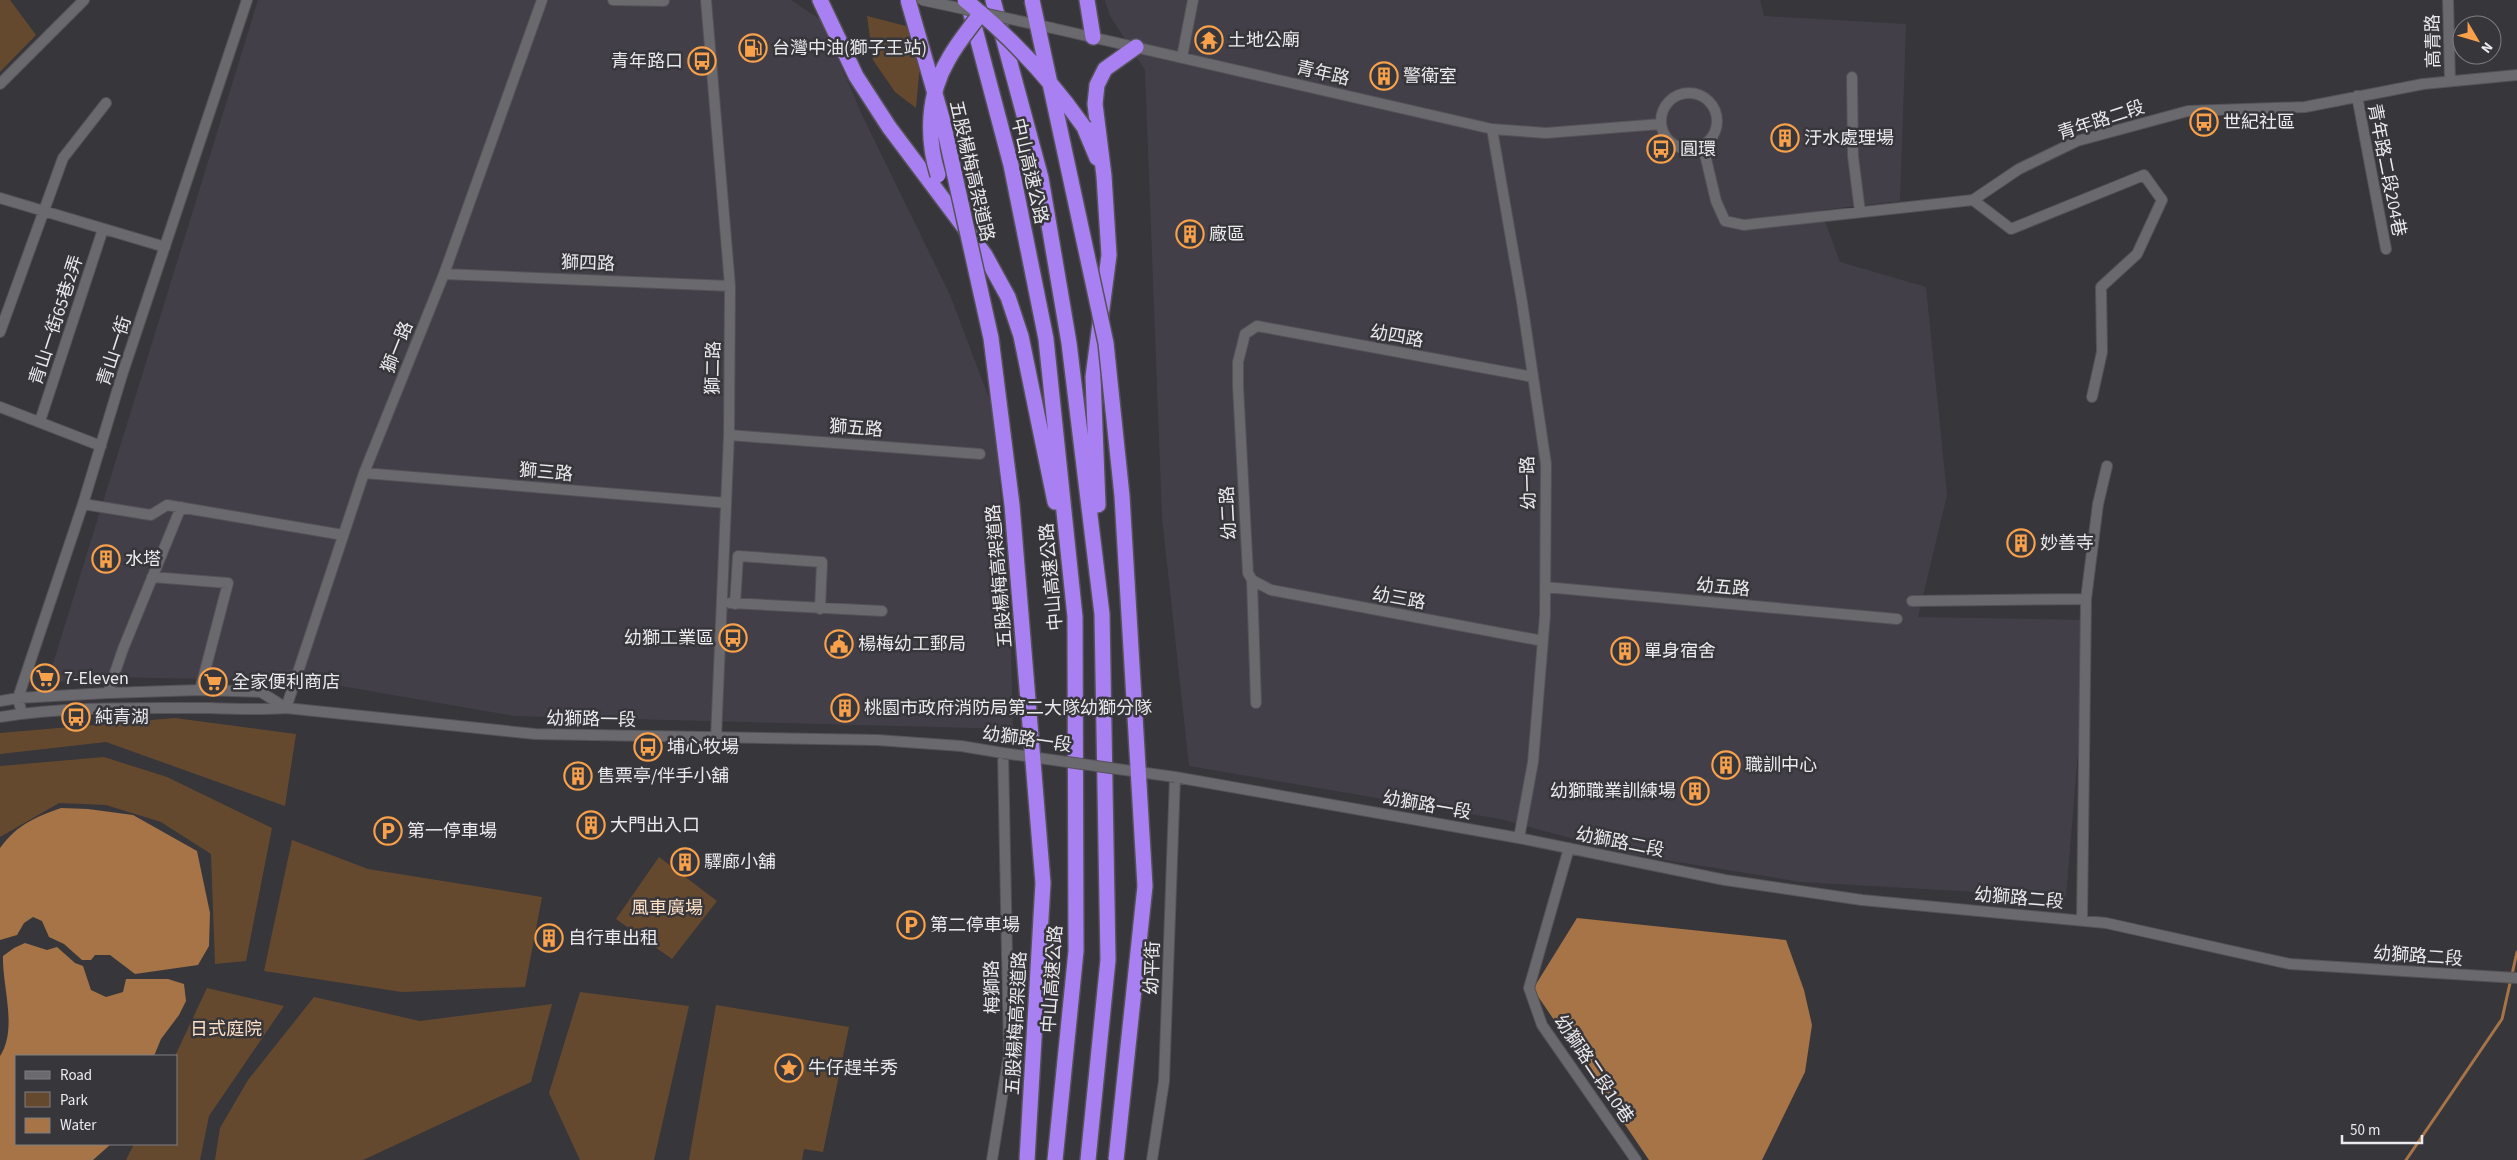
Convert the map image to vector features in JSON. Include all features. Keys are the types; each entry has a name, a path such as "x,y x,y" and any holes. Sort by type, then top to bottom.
{"highway":[{"path":"820,0 856,76 889,127 985,255 1011,305 1021,336 1072,586"},
{"name":"五股楊梅高架道路","path":"908,0 942,118 991,338 1012,504 1043,883 1027,1160"},
{"path":"966,0 984,6 1060,94 1084,127 1104,176"},
{"name":"中山高速公路","path":"966,0 1011,166 1046,339 1075,616 1076,951 1055,1160"},
{"name":"中山高速公路","path":"993,0 1043,188 1069,344 1102,614 1108,960 1088,1160"},
{"path":"1032,0 1106,343 1122,496 1144,886 1116,1160"},
{"path":"1088,0 1093,37"},
{"path":"948,206 932,156 931,106 947,60 984,6"},
{"path":"1102,614 1093,377 1109,255 1104,176 1096,104 1097,85 1106,68 1136,47"}],"street":[{"path":"0,84 84,0"},
{"name":"青山一街","path":"18,698 83,504 165,247 248,0"},
{"name":"獅一路","path":"286,708 364,473 444,274 542,0"},
{"path":"613,0 664,1"},
{"name":"獅二路","path":"706,0 730,286 729,435 716,738"},
{"name":"青年路","path":"922,0 984,6 1052,28 1492,129 1546,133 1661,124"},
{"path":"1182,57 1193,0"},
{"name":"高青路","path":"2448,0 2450,81"},
{"name":"青年路二段","path":"1703,146 1716,201 1725,221 1744,225 1973,200 2019,169 2077,141 2188,111 2305,107 2357,96 2450,81 2517,75"},
{"path":"1852,77 1853,156 1860,212"},
{"path":"1690,92 1702,95 1714,109 1717,126 1712,138 1703,146 1688,150 1680,148 1667,139 1661,124 1662,112 1668,102 1678,94 1690,92"},
{"name":"青年路二段204巷","path":"2357,96 2386,249"},
{"path":"0,332 63,158 106,103"},
{"name":"幼一路","path":"1492,129 1522,302 1546,464 1543,641 1533,762 1519,838"},
{"path":"1973,200 2011,229 2144,175 2162,200 2137,254 2101,287 2102,352 2092,397"},
{"path":"0,198 165,247"},
{"name":"青山一街65巷2弄","path":"40,421 103,229"},
{"name":"獅四路","path":"444,274 730,286"},
{"name":"幼四路","path":"1257,326 1533,377"},
{"name":"幼二路","path":"1256,703 1252,580 1248,573 1238,362 1245,334 1257,326"},
{"path":"0,407 101,446"},
{"name":"獅五路","path":"729,435 980,454"},
{"path":"2082,920 2086,599 2098,504 2107,466"},
{"name":"獅三路","path":"364,473 726,503"},
{"path":"83,504 151,515 167,505 343,535"},
{"path":"108,693 152,577 181,508"},
{"path":"735,604 738,556 822,562 820,609"},
{"path":"152,577 228,583 200,690"},
{"name":"幼三路","path":"1252,580 1271,590 1543,641"},
{"name":"幼五路","path":"1545,587 1897,619"},
{"path":"1912,601 2086,599"},
{"path":"722,602 882,611"},
{"name":"幼獅路一段","path":"0,701 18,698 108,693 200,690 261,692 286,708"},
{"path":"18,698 22,714"},
{"name":"幼獅路一段","path":"0,717 112,709 261,710 286,708 535,734 878,740 961,746 1175,777 1519,838"},
{"name":"梅獅路","path":"992,1160 1009,1054 1003,753"},
{"name":"幼平街","path":"1152,1160 1164,1081 1175,777"},
{"name":"幼獅路二段","path":"1519,838 1725,880 1852,898 2106,923 2290,964 2517,978"},
{"name":"幼獅路二段10巷","path":"1568,848 1529,988 1542,1025 1636,1160"}],"shaded area":[{"path":"258,0 791,0 821,20 863,117 950,295 995,414 1011,651 1013,729 514,716 312,681 109,677 47,683"},
{"path":"1105,0 1760,0 1764,16 1906,24 1900,201 1821,210 1840,262 1926,287 1947,495 1918,617 2089,620 2066,897 1801,882 1629,854 1500,819 1189,766 1162,517 1145,70 1110,16"}],"green space":[{"path":"0,0 10,0 36,35 0,72"},
{"path":"867,16 906,26 920,64 916,108 895,92 873,60"},
{"path":"175,718 296,734 285,806 106,742 0,754 0,733"},
{"path":"104,757 167,777 272,828 246,961 215,964 211,854 161,822 106,805 59,803 0,837 0,766"},
{"path":"292,840 368,869 542,897 525,987 402,992 264,971"},
{"name":"風車廣場","path":"659,857 717,901 672,959 616,919"},
{"name":"日式庭院","path":"207,988 284,1006 209,1116 200,1160 126,1160 134,1145 178,1145 178,1055 175,1055"},
{"path":"580,992 689,1006 654,1160 580,1160 549,1093"},
{"path":"314,997 420,1021 552,1004 531,1082 363,1160 215,1160 220,1128 248,1080"},
{"path":"716,1005 849,1027 823,1152 804,1149 802,1160 689,1160"}],"water":[{"path":"61,808 88,809 133,815 197,851 210,913 209,946 198,965 135,974 110,955 95,955 91,960 82,960 64,944 49,937 42,921 33,917 24,923 17,935 0,940 0,848 20,827"},
{"path":"1577,918 1786,940 1804,990 1812,1025 1805,1072 1762,1160 1649,1160 1533,989"},
{"path":"25,943 47,950 57,947 75,963 83,966 91,990 106,997 123,992 126,979 168,979 184,984 186,1001 179,1015 161,1039 154,1055 15,1055 15,1145 110,1145 93,1160 0,1160 0,1056 8,1033 9,1020 3,956"}],"waterway":[{"path":"2406,1160 2502,1019 2517,952"}],"place":[{"name":"土地公廟","path":"1209,40"},
{"name":"台灣中油(獅子王站)","path":"753,48"},
{"name":"青年路口","path":"702,61"},
{"name":"警衛室","path":"1384,76"},
{"name":"世紀社區","path":"2204,122"},
{"name":"汙水處理場","path":"1785,138"},
{"name":"圓環","path":"1661,149"},
{"name":"廠區","path":"1190,234"},
{"name":"妙善寺","path":"2021,543"},
{"name":"水塔","path":"106,559"},
{"name":"幼獅工業區","path":"733,638"},
{"name":"楊梅幼工郵局","path":"839,644"},
{"name":"單身宿舍","path":"1625,651"},
{"name":"7-Eleven","path":"45,678"},
{"name":"全家便利商店","path":"213,682"},
{"name":"桃園市政府消防局第二大隊幼獅分隊","path":"845,708"},
{"name":"純青湖","path":"76,717"},
{"name":"埔心牧場","path":"648,747"},
{"name":"職訓中心","path":"1726,765"},
{"name":"售票亭/伴手小舖","path":"578,776"},
{"name":"幼獅職業訓練場","path":"1695,791"},
{"name":"大門出入口","path":"591,825"},
{"name":"第一停車場","path":"388,831"},
{"name":"驛廊小舖","path":"685,862"},
{"name":"第二停車場","path":"911,925"},
{"name":"自行車出租","path":"549,938"},
{"name":"牛仔趕羊秀","path":"789,1068"}]}
